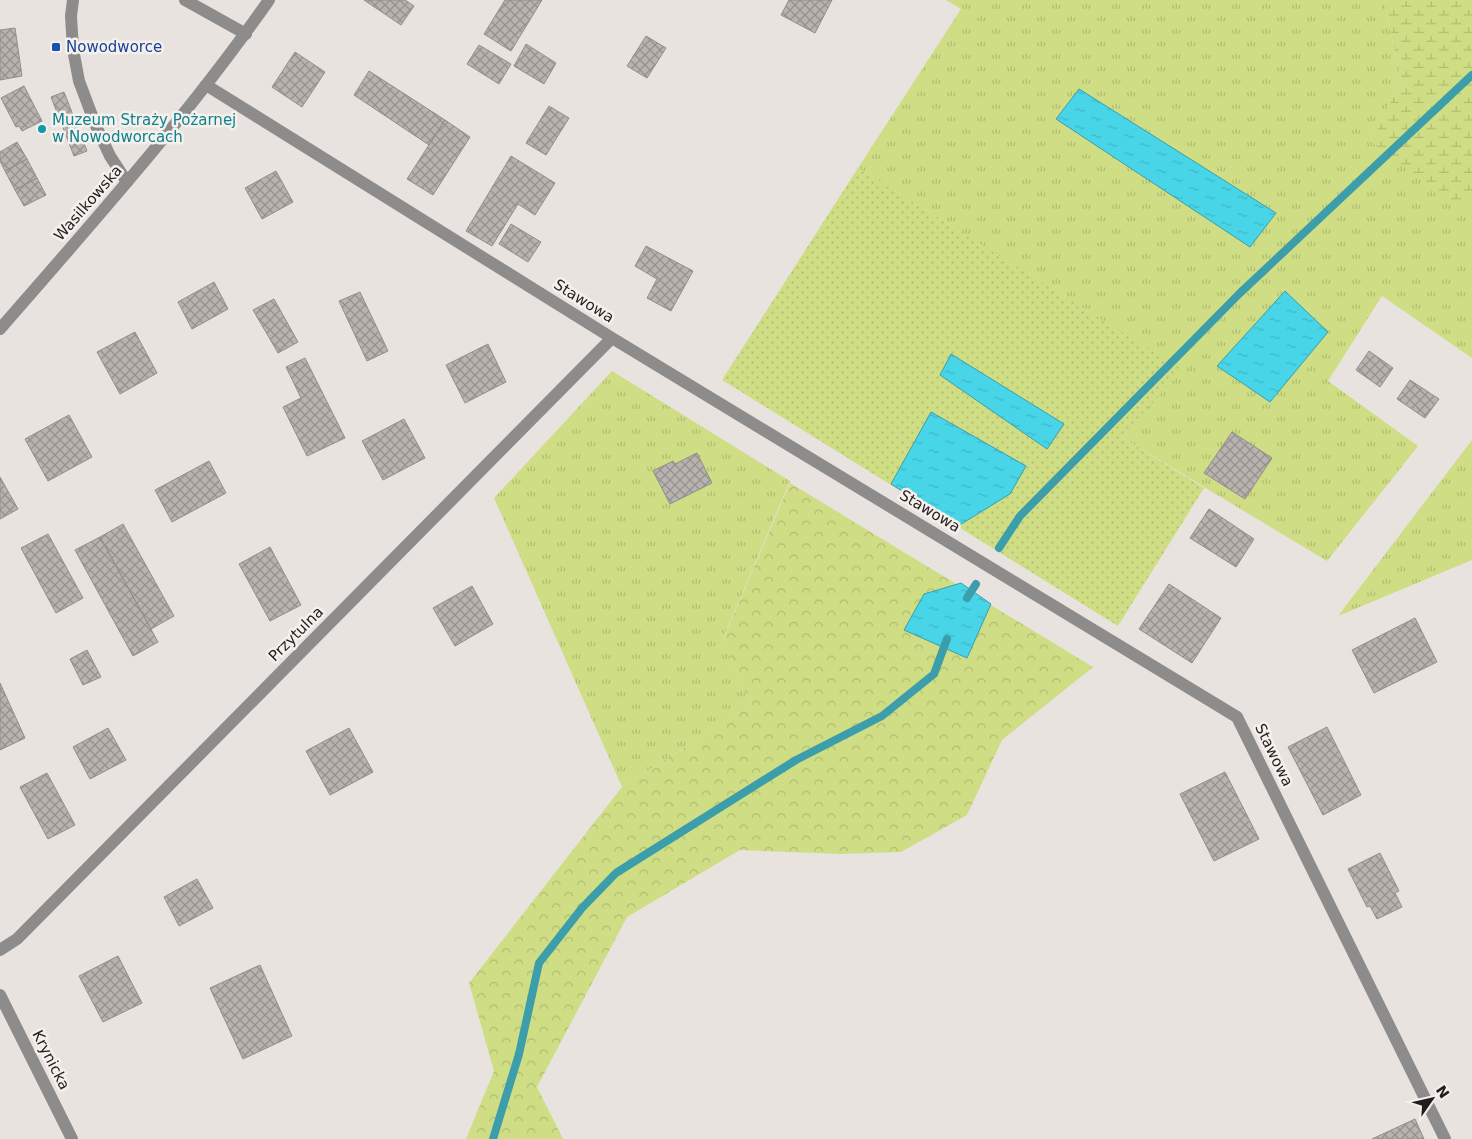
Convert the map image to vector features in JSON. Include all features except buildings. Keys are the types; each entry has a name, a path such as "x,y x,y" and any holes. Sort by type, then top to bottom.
{"street":[{"path":"73,0 70,16 79,81 110,156 127,182"},
{"path":"184,0 246,34"},
{"name":"Wasilkowska","path":"0,329 127,182 246,34 269,0"},
{"name":"Stawowa","path":"206,85 612,338 1237,716 1445,1139"},
{"name":"Przytulna","path":"0,950 17,939 612,338"},
{"name":"Krynicka","path":"0,995 72,1139"}],"green space":[{"path":"946,0 1384,0 1401,80 1371,142 1472,198 1472,358 1382,296 1328,381 1418,446 1327,561 1121,437 1182,370 858,168 961,9"},
{"path":"1384,0 1472,0 1472,198 1460,208 1371,142 1401,80"},
{"path":"858,168 1183,370 1121,437 1204,488 1118,626 722,380"},
{"path":"612,371 790,481 722,641 752,705 622,787 494,498"},
{"path":"1472,440 1472,560 1338,616"},
{"path":"790,483 1093,667 1002,740 967,815 901,852 840,854 740,850 627,917 537,1087 563,1139 466,1139 494,1071 469,983 622,787 752,705 722,642"}],"water":[{"path":"1079,89 1276,213 1250,247 1056,119"},
{"path":"1285,291 1328,332 1270,402 1217,366"},
{"path":"951,354 1064,424 1047,449 940,375"},
{"path":"931,412 1026,466 1010,494 958,526 891,484"},
{"path":"961,583 991,604 967,658 904,630 924,594"}],"waterway":[{"path":"999,548 1020,516 1240,293 1472,75"},
{"path":"967,598 976,584"},
{"path":"493,1139 519,1054 539,963 582,908 616,873 796,760 882,716 934,674 947,639"}],"place":[{"name":"Nowodworce","path":"56,47"},
{"name":"Muzeum Straży Pożarnej w Nowodworcach","path":"42,129"}]}
